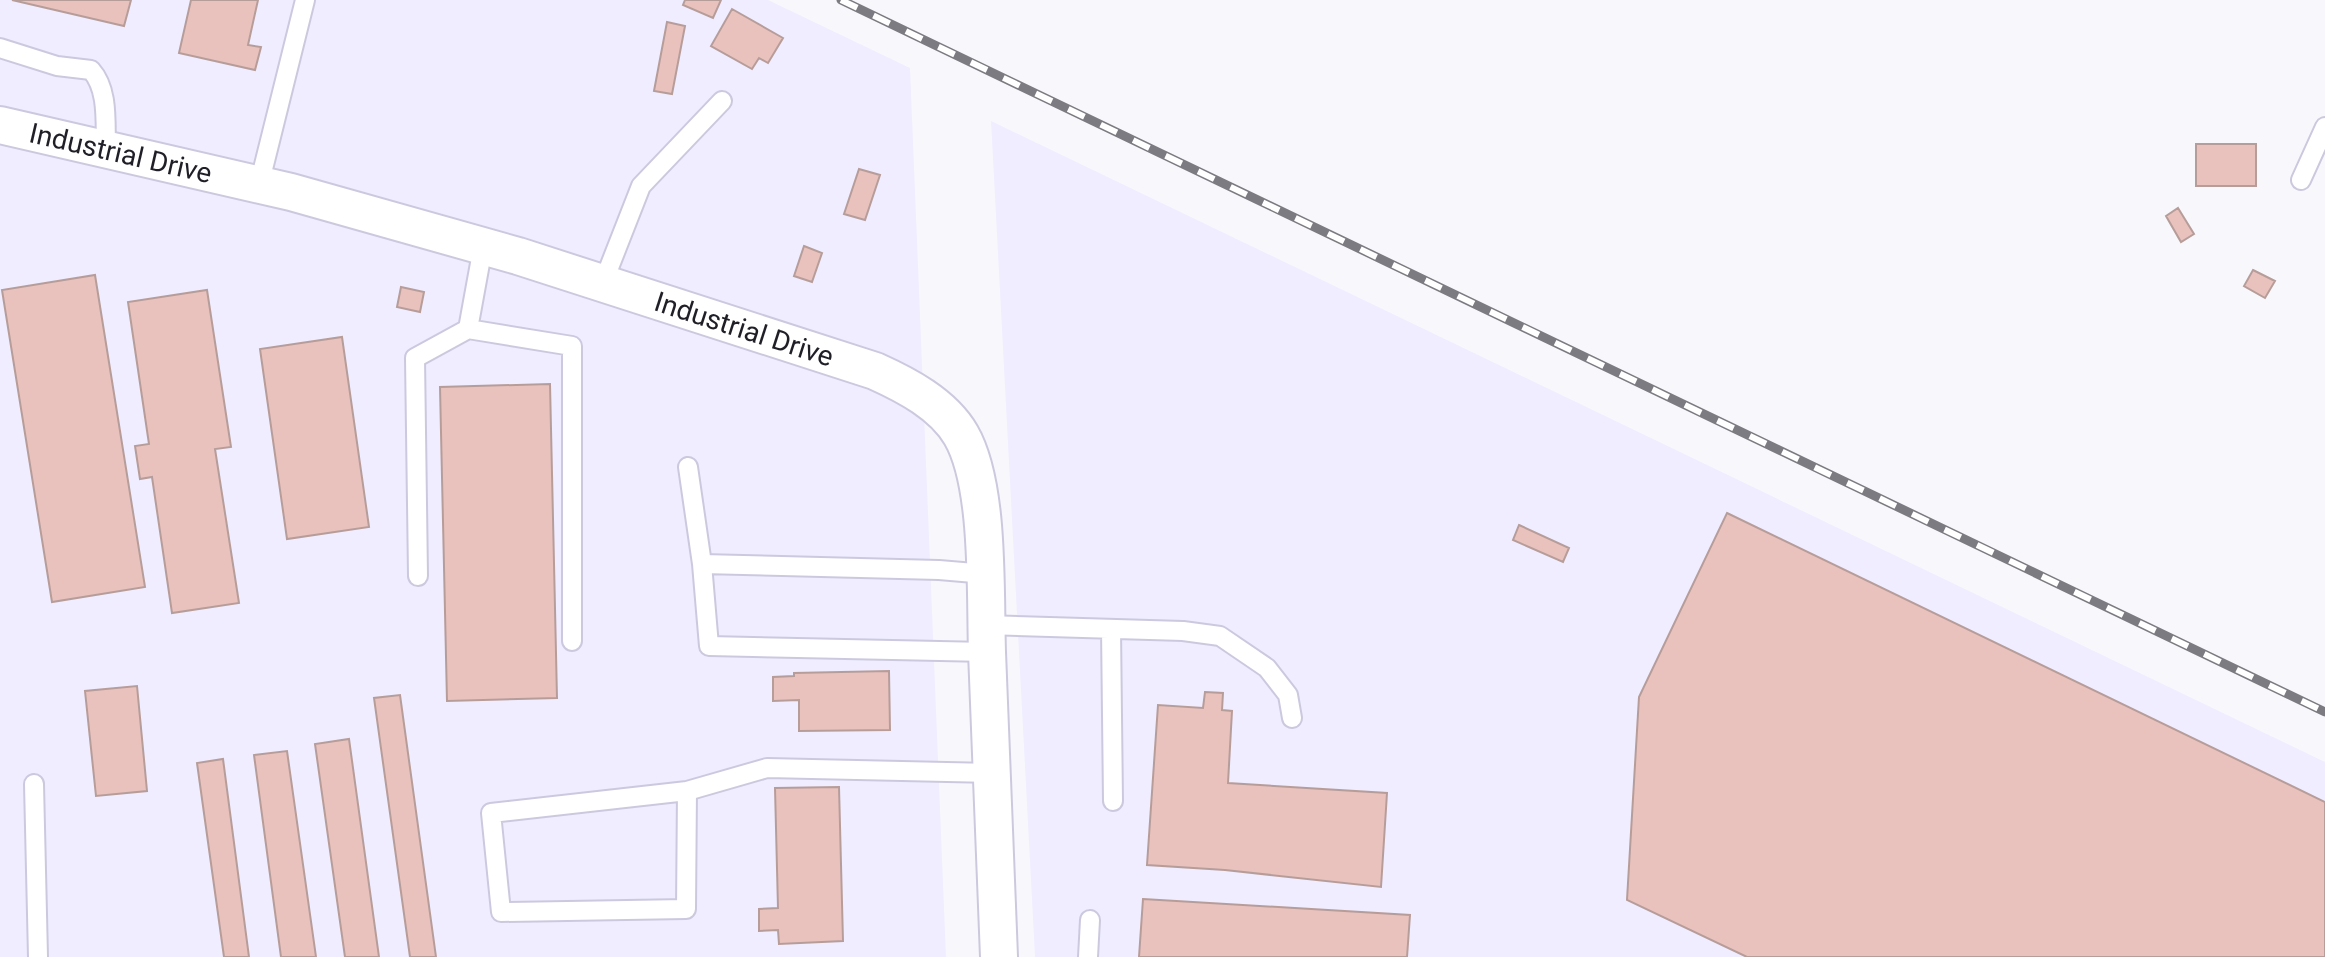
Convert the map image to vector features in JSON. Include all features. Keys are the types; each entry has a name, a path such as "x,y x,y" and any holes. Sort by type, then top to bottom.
{"street":[{"name":"Industrial Drive","path":"0,125 259,185 483,247 875,371 912,388 952,422 969,452 978,484 986,574 999,957"}],"lane":[{"path":"259,185 305,0"},
{"path":"0,48 57,66 91,70 98,78 104,97 106,149"},
{"path":"603,283 641,186 722,101"},
{"path":"2301,180 2325,127"},
{"path":"468,329 483,247"},
{"path":"418,576 415,358 468,329 572,346 572,641"},
{"path":"688,467 702,564 709,646 987,639 1111,629 1183,631 1220,636 1267,668 1288,695 1292,718"},
{"path":"702,564 986,574"},
{"path":"1111,629 1113,801"},
{"path":"687,791 686,909 501,912 491,813 687,791 767,768 992,773"},
{"path":"34,784 38,957"},
{"path":"1088,957 1090,920"}],"shaded area":[{"path":"0,0 768,0 910,68 946,957 0,957"},
{"path":"991,121 2325,762 2325,957 1035,957"}],"building":[{"path":"12,0 131,0 124,26"},
{"path":"191,0 258,0 248,45 261,47 255,70 179,53"},
{"path":"685,0 721,0 713,18 683,5"},
{"path":"732,9 783,38 768,63 759,58 752,69 711,46"},
{"path":"667,22 685,26 672,94 654,91"},
{"path":"2196,144 2256,144 2256,186 2196,186"},
{"path":"859,169 880,175 865,220 844,214"},
{"path":"2178,208 2194,234 2181,242 2166,216"},
{"path":"804,246 822,253 812,282 794,276"},
{"path":"2253,270 2275,281 2265,298 2244,286"},
{"path":"95,275 145,587 52,602 2,290"},
{"path":"401,287 424,292 420,312 397,307"},
{"path":"207,290 231,447 215,449 239,603 172,613 152,477 140,479 135,446 149,444 128,302"},
{"path":"342,337 369,527 287,539 260,349"},
{"path":"550,384 557,698 447,701 440,387"},
{"path":"1727,513 2325,802 2325,957 1747,957 1627,900 1639,697"},
{"path":"1519,525 1569,548 1563,562 1513,540"},
{"path":"889,671 890,730 799,731 799,700 773,701 773,677 794,676 794,673"},
{"path":"137,686 147,791 96,796 85,691"},
{"path":"1205,692 1223,693 1222,710 1232,711 1228,783 1387,793 1381,887 1147,865 1158,705 1203,708"},
{"path":"400,695 436,957 410,957 374,698"},
{"path":"349,739 379,957 345,957 315,744"},
{"path":"287,751 316,957 281,957 254,755"},
{"path":"223,759 249,957 224,957 197,763"},
{"path":"839,787 843,941 779,944 778,930 759,931 759,909 778,908 775,788"},
{"path":"1143,899 1410,915 1407,957 1139,957"}],"railway":[{"path":"841,0 2325,712"}]}
